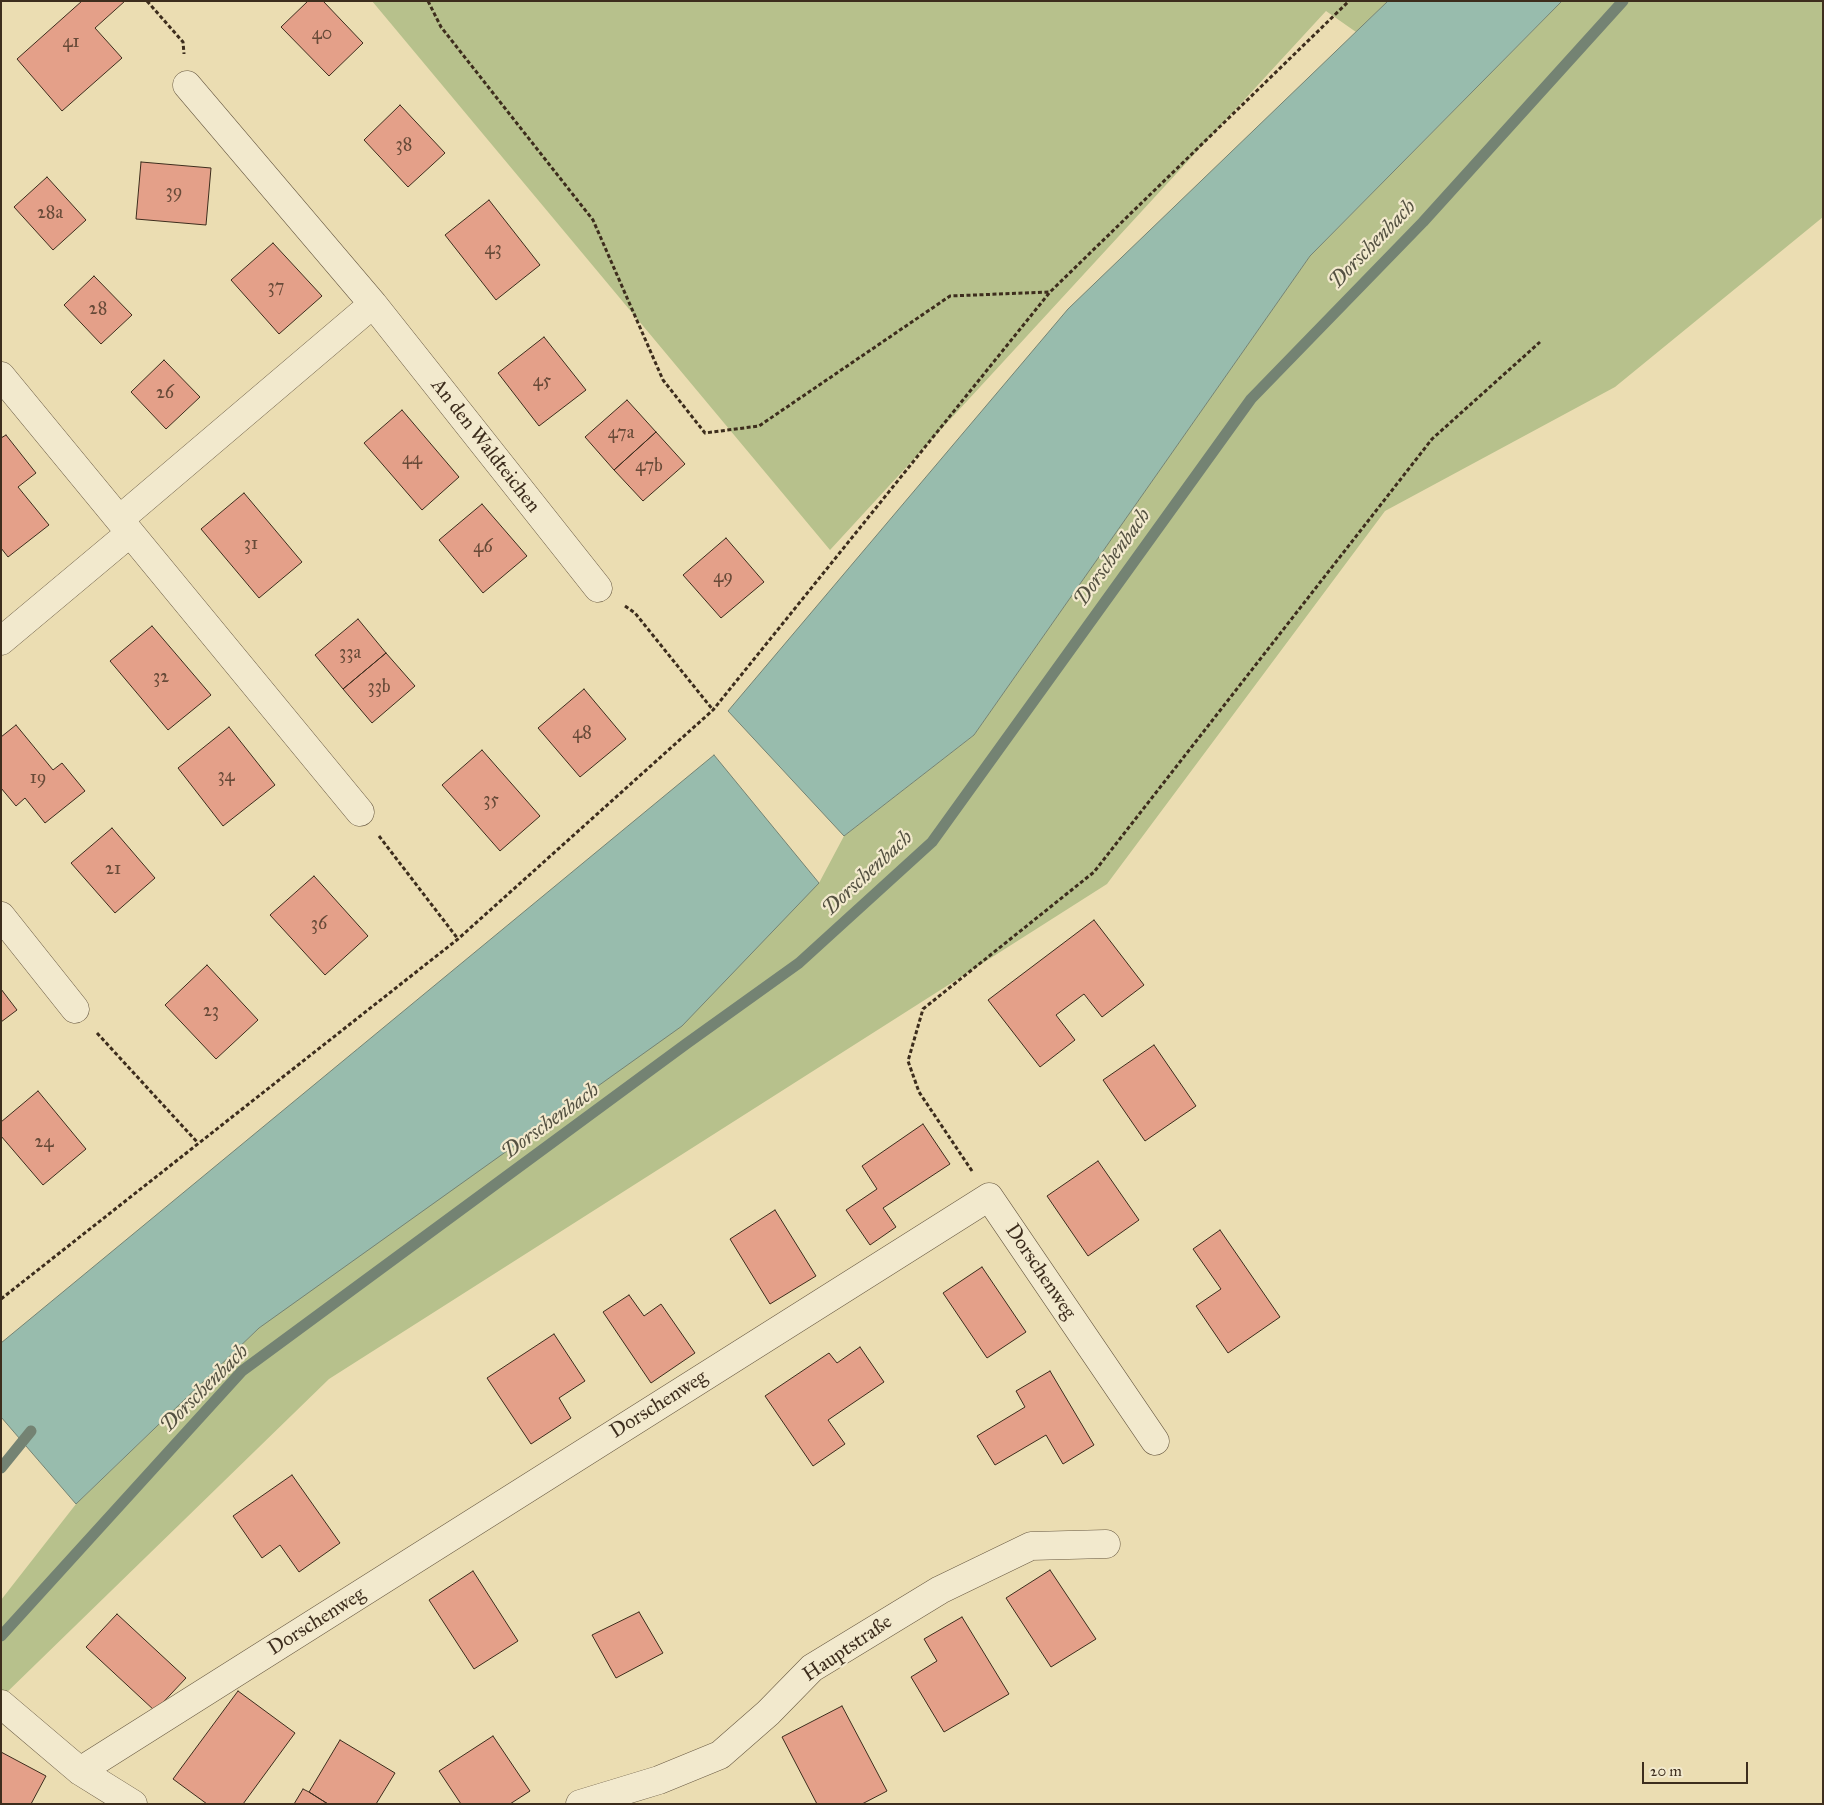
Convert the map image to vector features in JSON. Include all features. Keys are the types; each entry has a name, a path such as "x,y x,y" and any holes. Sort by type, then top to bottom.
{"street":[{"name":"An den Waldteichen","path":"188,84 373,304 598,588"},
{"path":"1,641 125,526 373,304"},
{"path":"1,376 360,812"},
{"path":"1,916 75,1009"},
{"name":"Dorschenweg","path":"80,1771 989,1197 1155,1441"},
{"name":"Hauptstraße","path":"580,1804 659,1780 720,1755 768,1713 812,1668 940,1590 1031,1546 1106,1544"},
{"path":"1,1704 80,1771 132,1804"}],"path":[{"path":"147,1 183,42 188,84"},
{"path":"428,1 441,27 593,220 663,380 705,433 759,426 950,296 1050,292"},
{"path":"1,1298 458,939 713,710 1050,292 1349,1"},
{"path":"989,1197 916,1085 908,1061 923,1009 1094,872 1432,439 1540,342"},
{"path":"598,588 635,613 713,710"},
{"path":"360,812 458,939"},
{"path":"75,1009 198,1143"}],"green space":[{"path":"372,1 1388,1 1356,32 1326,11 830,550"},
{"path":"1562,1 1823,1 1823,217 1615,387 1385,511 1107,884 329,1379 1,1698 1,1600 76,1504 259,1328 819,883 844,836 974,735 1310,256"}],"shaded area":[{"path":"1388,1 1562,1 1310,256 974,735 844,836 728,711 1068,309"},
{"path":"714,755 819,883 682,1026 259,1328 76,1504 1,1417 1,1343"}],"building":[{"path":"82,1 125,1 95,28 122,58 62,111 17,59"},
{"path":"308,1 323,1 363,43 329,76 281,27"},
{"path":"400,105 445,153 408,187 364,140"},
{"path":"141,162 211,168 206,225 136,219"},
{"path":"47,177 86,220 53,250 14,207"},
{"path":"489,200 540,265 496,300 445,235"},
{"path":"273,243 322,296 279,334 231,280"},
{"path":"94,276 132,315 101,344 64,305"},
{"path":"544,337 586,390 539,426 498,373"},
{"path":"164,360 200,397 166,429 131,392"},
{"path":"627,400 656,432 614,470 585,437"},
{"path":"402,410 459,477 422,510 364,443"},
{"path":"656,432 685,464 643,501 614,470"},
{"path":"6,435 36,473 18,487 49,525 8,557 1,548 1,438"},
{"path":"244,493 302,562 259,598 201,529"},
{"path":"482,504 527,556 483,593 439,540"},
{"path":"726,538 764,582 721,618 683,575"},
{"path":"358,619 386,653 343,689 315,655"},
{"path":"152,626 211,695 168,730 110,661"},
{"path":"386,653 415,686 372,723 343,689"},
{"path":"584,689 626,739 580,777 538,728"},
{"path":"16,725 53,770 62,763 85,791 45,823 25,798 16,806 1,788 1,737"},
{"path":"229,727 275,785 223,826 178,768"},
{"path":"482,750 540,816 500,851 442,785"},
{"path":"112,828 155,878 115,913 71,863"},
{"path":"314,876 368,936 325,975 270,915"},
{"path":"1094,920 1144,985 1102,1017 1084,994 1056,1015 1075,1040 1040,1067 988,1000"},
{"path":"207,965 258,1020 216,1059 165,1005"},
{"path":"1,989 17,1010 1,1022"},
{"path":"1154,1045 1196,1106 1145,1141 1103,1080"},
{"path":"38,1091 86,1149 43,1185 1,1136 1,1122"},
{"path":"923,1124 950,1164 883,1208 896,1227 870,1245 846,1210 877,1189 862,1166"},
{"path":"1098,1161 1139,1220 1088,1256 1047,1196"},
{"path":"775,1210 816,1276 770,1304 730,1239"},
{"path":"1220,1230 1280,1317 1228,1353 1196,1306 1221,1289 1193,1249"},
{"path":"982,1267 1026,1332 987,1358 943,1293"},
{"path":"629,1295 644,1316 661,1304 695,1353 651,1383 603,1312"},
{"path":"554,1334 585,1381 559,1398 571,1418 531,1444 487,1378"},
{"path":"860,1347 884,1382 828,1420 845,1444 813,1466 765,1396 829,1353 837,1363"},
{"path":"1050,1371 1094,1445 1063,1464 1046,1435 995,1465 977,1436 1025,1407 1016,1391"},
{"path":"292,1475 340,1543 299,1572 280,1545 262,1558 233,1516"},
{"path":"1050,1570 1096,1639 1051,1667 1006,1598"},
{"path":"473,1571 518,1641 474,1669 429,1600"},
{"path":"639,1612 663,1653 616,1678 592,1635"},
{"path":"117,1614 186,1678 155,1711 86,1647"},
{"path":"962,1617 1009,1694 944,1732 911,1677 937,1661 924,1639"},
{"path":"238,1691 295,1733 243,1804 207,1804 173,1779"},
{"path":"842,1706 887,1791 862,1804 817,1804 782,1737"},
{"path":"493,1736 530,1791 510,1804 461,1804 439,1771"},
{"path":"340,1740 395,1773 376,1804 328,1804 309,1792"},
{"path":"1,1752 46,1776 31,1804 1,1804"},
{"path":"303,1789 309,1792 328,1804 294,1804"}],"waterway":[{"name":"Dorschenbach","path":"1,1636 242,1371 799,963 932,842 1251,399 1423,222 1623,1"},
{"name":"Dorschenbach","path":"1,1468 31,1431"}]}
